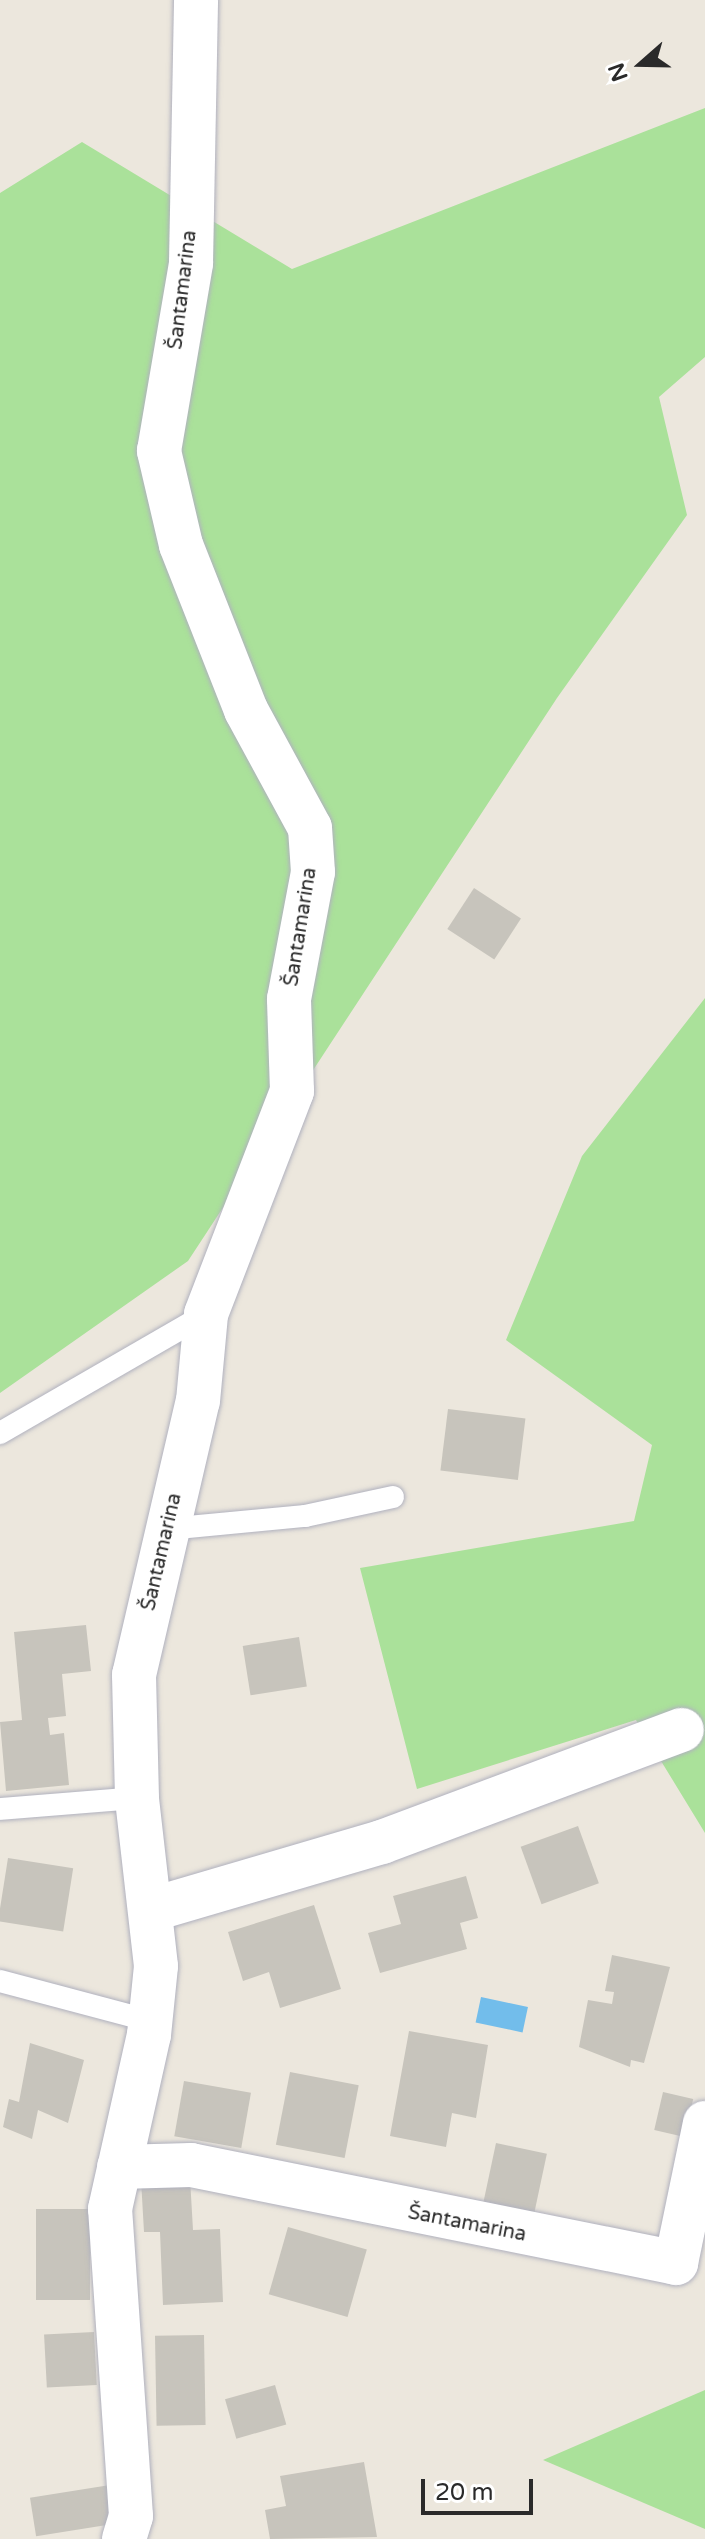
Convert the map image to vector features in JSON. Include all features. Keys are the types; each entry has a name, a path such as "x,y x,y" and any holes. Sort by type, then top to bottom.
{"street":[{"name":"Šantamarina","path":"124,2539 131,2516 110,2209 150,2021 154,1909 137,1798 134,1675 198,1401 206,1314 292,1091 289,999 313,872 310,828 287,774 246,710 181,545 159,451 191,263 196,0"},
{"path":"154,1909 382,1842 682,1730"},
{"name":"Šantamarina","path":"119,2167 191,2165 676,2263 705,2123"}],"lane":[{"path":"0,1433 206,1314"},
{"path":"167,1529 305,1516 393,1497"},
{"path":"0,1809 137,1798"},
{"path":"0,1981 150,2021"}],"green space":[{"path":"705,108 705,357 659,397 687,515 557,698 188,1261 0,1393 0,193 82,142 292,269"},
{"path":"705,998 705,1833 636,1720 417,1789 360,1568 634,1521 652,1445 506,1340 582,1156"},
{"path":"705,2390 705,2529 543,2460"}],"water":[{"path":"481,1997 528,2007 523,2032 476,2022"}],"building":[{"path":"474,888 521,918 494,960 447,929"},
{"path":"448,1409 525,1419 518,1480 440,1471"},
{"path":"86,1625 91,1671 62,1674 66,1716 48,1718 50,1735 64,1733 69,1785 6,1791 0,1722 22,1720 14,1632"},
{"path":"299,1637 307,1686 251,1695 243,1646"},
{"path":"578,1826 599,1883 542,1904 521,1847"},
{"path":"8,1858 73,1868 63,1932 0,1922"},
{"path":"466,1876 478,1918 460,1923 467,1949 380,1973 368,1933 401,1924 393,1896"},
{"path":"314,1905 341,1989 280,2008 269,1972 243,1981 228,1932"},
{"path":"612,1955 670,1967 644,2063 631,2060 630,2067 579,2047 588,2000 612,2004 614,1992 605,1991"},
{"path":"409,2031 488,2045 476,2118 452,2113 446,2147 390,2136"},
{"path":"30,2043 84,2060 68,2123 38,2110 32,2139 3,2127 9,2099 19,2102"},
{"path":"290,2072 359,2085 345,2158 276,2145"},
{"path":"184,2081 251,2093 241,2148 174,2136"},
{"path":"663,2092 693,2099 684,2137 654,2130"},
{"path":"496,2143 547,2154 533,2221 482,2210"},
{"path":"190,2178 193,2230 220,2229 223,2302 163,2305 160,2232 144,2232 141,2180"},
{"path":"36,2209 90,2209 90,2300 36,2300"},
{"path":"288,2227 367,2250 348,2317 269,2294"},
{"path":"94,2332 97,2385 47,2388 44,2335"},
{"path":"204,2335 206,2425 157,2426 155,2336"},
{"path":"275,2385 286,2424 236,2439 225,2399"},
{"path":"364,2462 377,2537 270,2539 265,2510 286,2506 280,2476"},
{"path":"110,2485 116,2524 36,2536 30,2498"}]}
